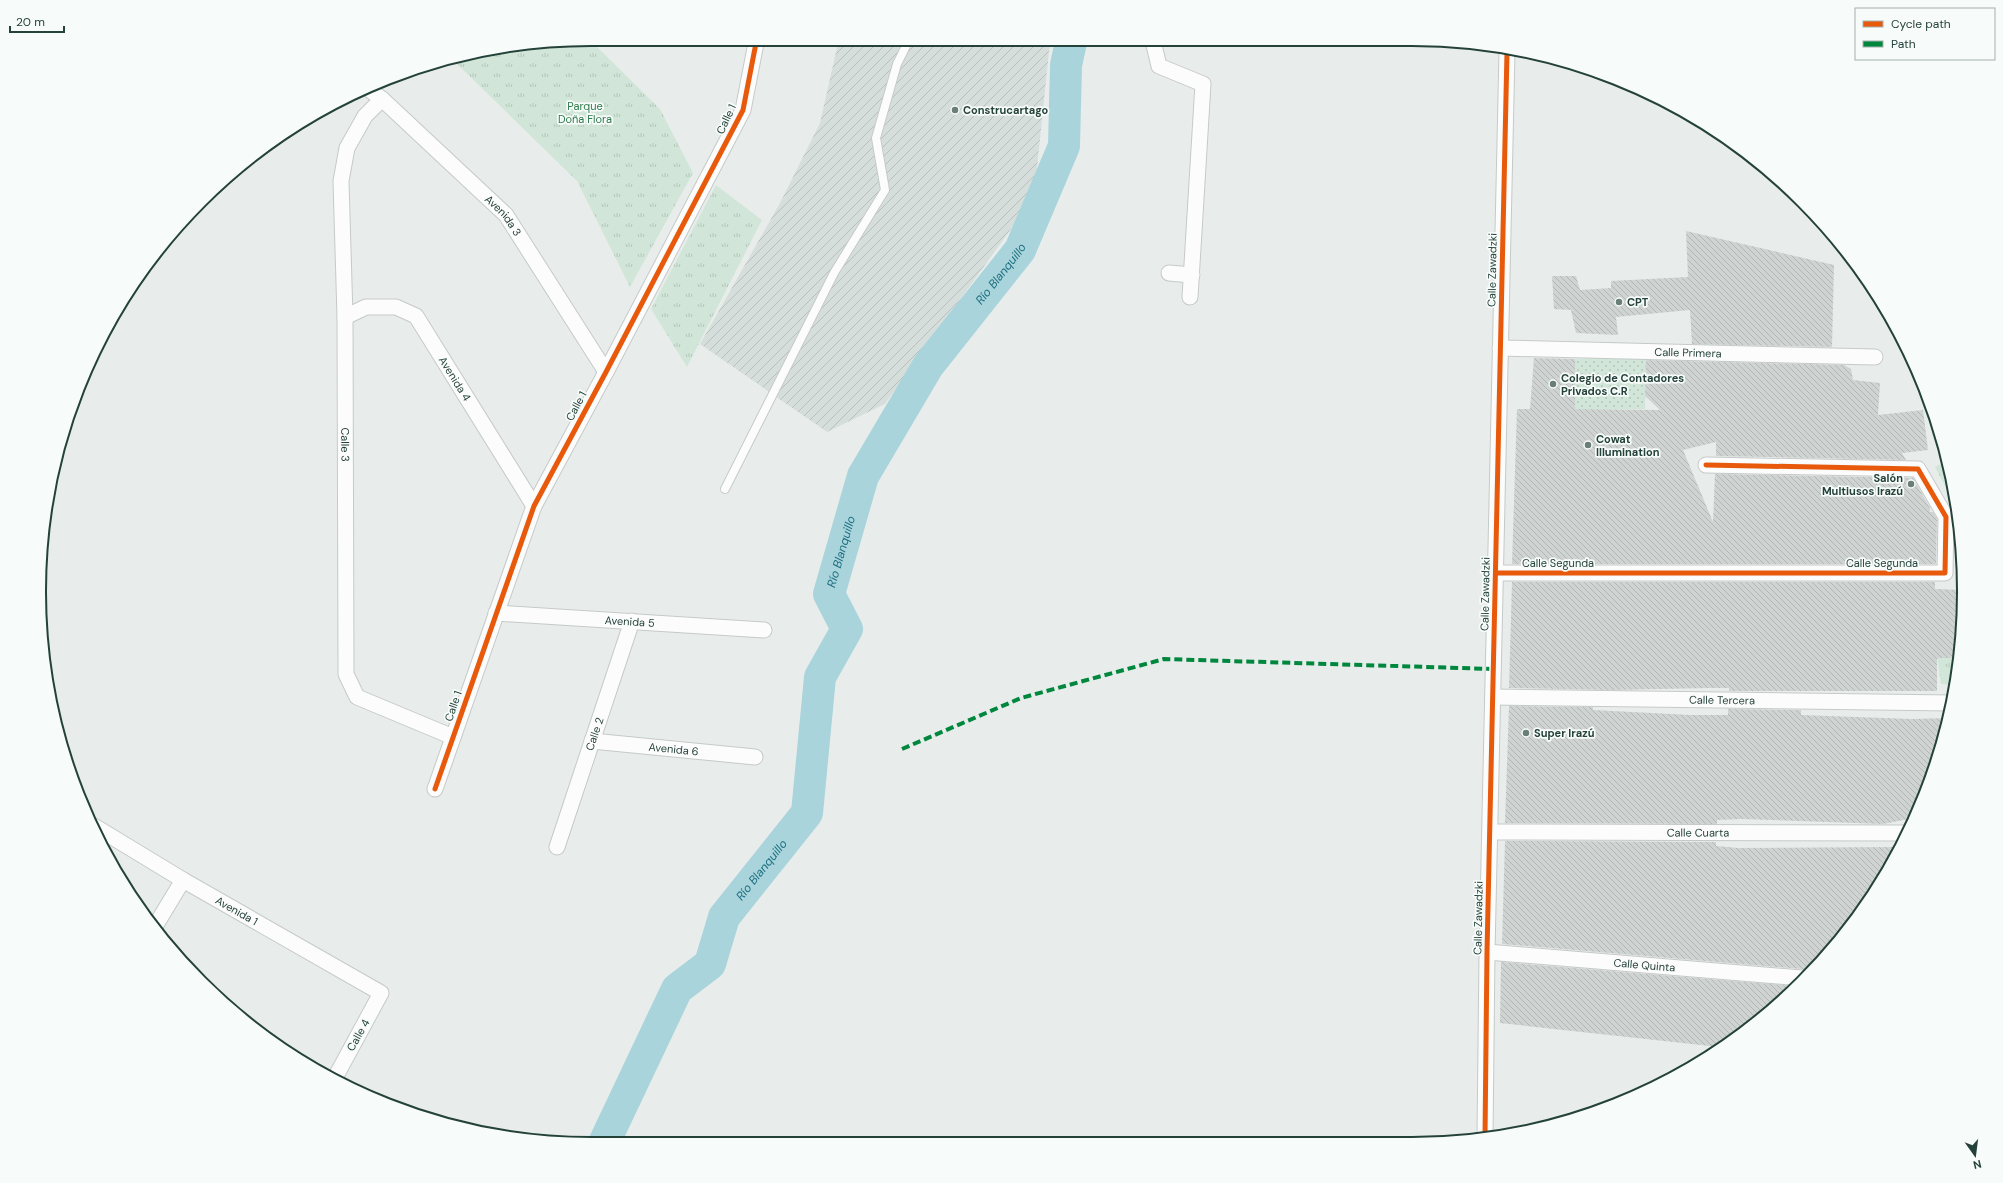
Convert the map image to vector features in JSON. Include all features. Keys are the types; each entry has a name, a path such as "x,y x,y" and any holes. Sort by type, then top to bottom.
{"street":[{"name":"Calle 1","path":"435,789 534,506 743,110 755,46"},
{"path":"1154,46 1159,66 1202,84 1190,297"},
{"name":"Calle Zawadzki","path":"1485,1132 1487,952 1507,54"},
{"name":"Avenida 3","path":"373,92 382,99 506,215 606,372"},
{"name":"Calle 3","path":"382,99 365,116 347,148 341,181 345,317 346,674 357,697 453,737"},
{"path":"1169,273 1192,274"},
{"name":"Avenida 4","path":"345,317 366,307 396,307 416,316 534,506"},
{"name":"Calle Primera","path":"1500,348 1875,357"},
{"name":"Calle Segunda","path":"1496,573 1945,573 1946,517 1918,469 1706,465"},
{"name":"Avenida 5","path":"496,613 764,630"},
{"name":"Calle 2","path":"557,847 632,621"},
{"name":"Calle Tercera","path":"1493,697 1946,703"},
{"name":"Avenida 6","path":"592,741 755,757"},
{"name":"Avenida 1","path":"101,830 183,880 381,994"},
{"name":"Calle Cuarta","path":"1490,832 1901,833"},
{"path":"158,922 183,880"},
{"name":"Calle Quinta","path":"1487,952 1796,978"},
{"name":"Calle 4","path":"337,1074 381,994"}],"lane":[{"path":"725,490 834,273 885,190 876,138 897,64 906,46"}],"shaded area":[{"path":"837,46 1050,46 1034,197 885,404 827,432 700,344 780,203 820,123"}],"green space":[{"name":"Parque Doña Flora","path":"596,46 660,109 693,173 630,287 577,181 456,63 485,56 520,51 556,47"},
{"path":"716,185 762,220 687,367 651,309"},
{"path":"1646,357 1645,409 1575,409 1575,359"},
{"path":"1941,463 1948,492 1935,467"},
{"path":"1937,658 1953,658 1949,685 1941,684"}],"building":[{"path":"1686,231 1834,265 1832,347 1692,344 1690,310 1616,317 1618,335 1576,333 1571,310 1554,309 1552,276 1576,276 1580,290 1611,288 1611,281 1688,277"},
{"path":"1534,358 1575,359 1575,409 1660,410 1645,396 1646,360 1844,365 1851,369 1853,380 1880,383 1878,415 1923,410 1928,450 1902,453 1906,460 1716,456 1716,442 1683,450 1713,522 1715,474 1913,478 1930,508 1930,512 1933,512 1937,519 1936,564 1512,564 1517,409 1530,409"},
{"path":"1512,582 1935,582 1935,589 1957,590 1956,627 1953,658 1937,658 1937,691 1729,691 1729,688 1612,690 1509,688"},
{"path":"1509,706 1593,707 1593,710 1690,715 1728,715 1728,709 1801,710 1801,715 1912,719 1942,718 1928,767 1907,819 1883,824 1741,819 1717,820 1717,824 1505,823"},
{"path":"1505,841 1716,842 1716,846 1738,848 1893,847 1865,895 1844,924 1822,951 1804,970 1502,944"},
{"path":"1501,962 1788,986 1744,1024 1713,1046 1500,1023"}],"waterway":[{"name":"Río Blanquillo","path":"607,1137 677,989 710,964 724,917 807,813 820,677 847,629 829,594 863,476 928,366 1020,250 1064,146 1066,65 1070,46"}],"marked path":[{"path":"902,749 1021,698 1164,659 1493,669"}],"cycle path":[{"path":"435,789 534,506 743,110 755,46"},
{"path":"1485,1132 1487,952 1507,54"},
{"path":"1496,573 1945,573 1946,517 1918,469 1706,465"}],"place":[{"name":"Construcartago","path":"955,110"},
{"name":"CPT","path":"1619,302"},
{"name":"Colegio de Contadores Privados C.R","path":"1553,384"},
{"name":"Cowat Illumination","path":"1588,445"},
{"name":"Salón Multiusos Irazú","path":"1911,484"},
{"name":"Super Irazú","path":"1526,733"}]}
